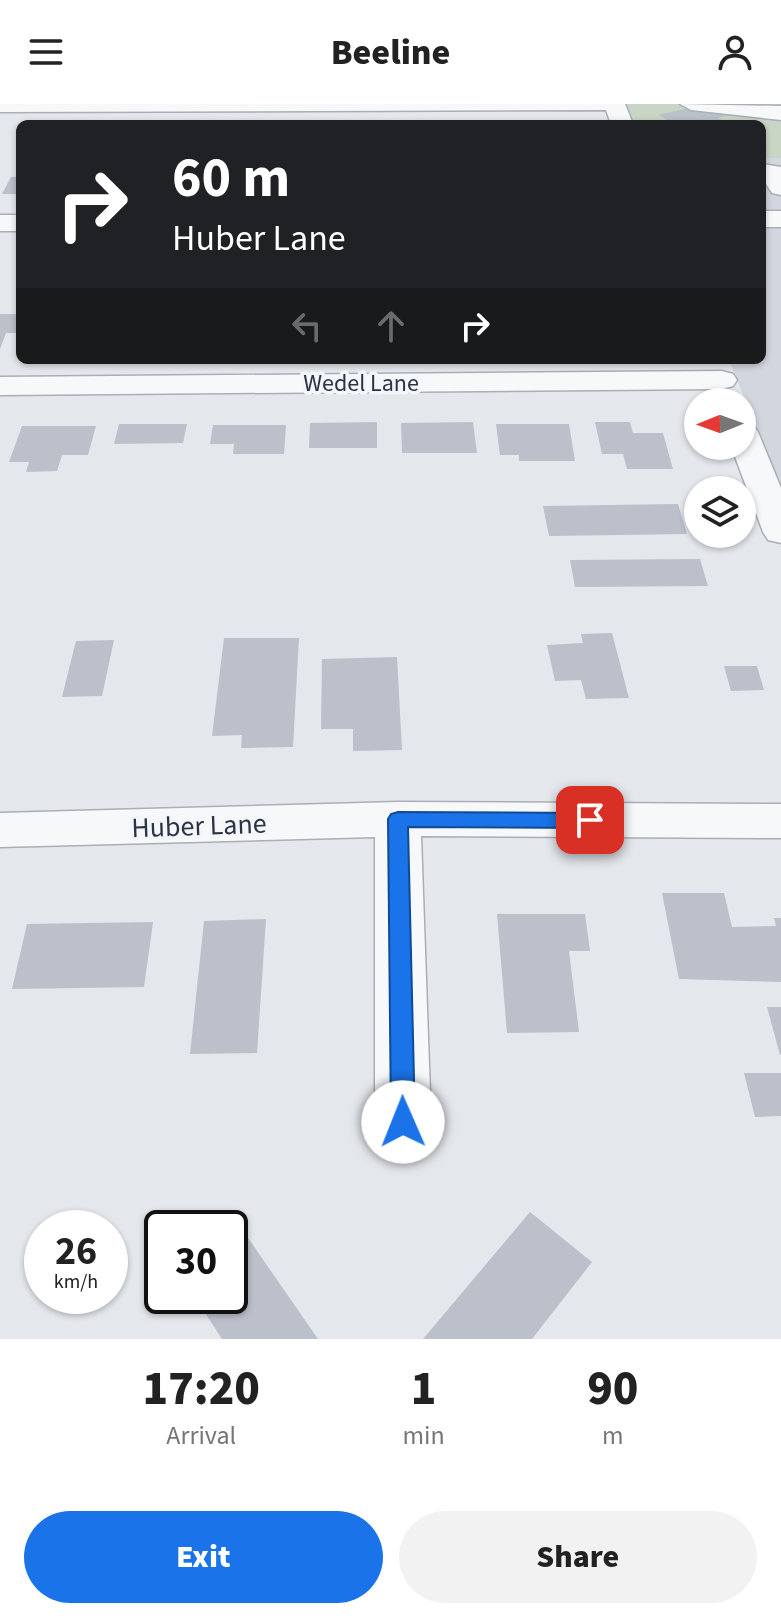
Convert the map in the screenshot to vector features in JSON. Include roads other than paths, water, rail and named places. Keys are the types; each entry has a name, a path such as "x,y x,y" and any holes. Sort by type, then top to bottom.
{"street":[{"path":"0,106 614,104"},
{"path":"691,104 781,112"},
{"path":"745,104 781,112"},
{"path":"766,171 772,171 781,188"},
{"name":"Wedel Lane","path":"0,386 722,381"},
{"path":"754,460 777,513"},
{"path":"398,819 403,1122"},
{"name":"Huber Lane","path":"0,830 398,819 781,821"}]}
